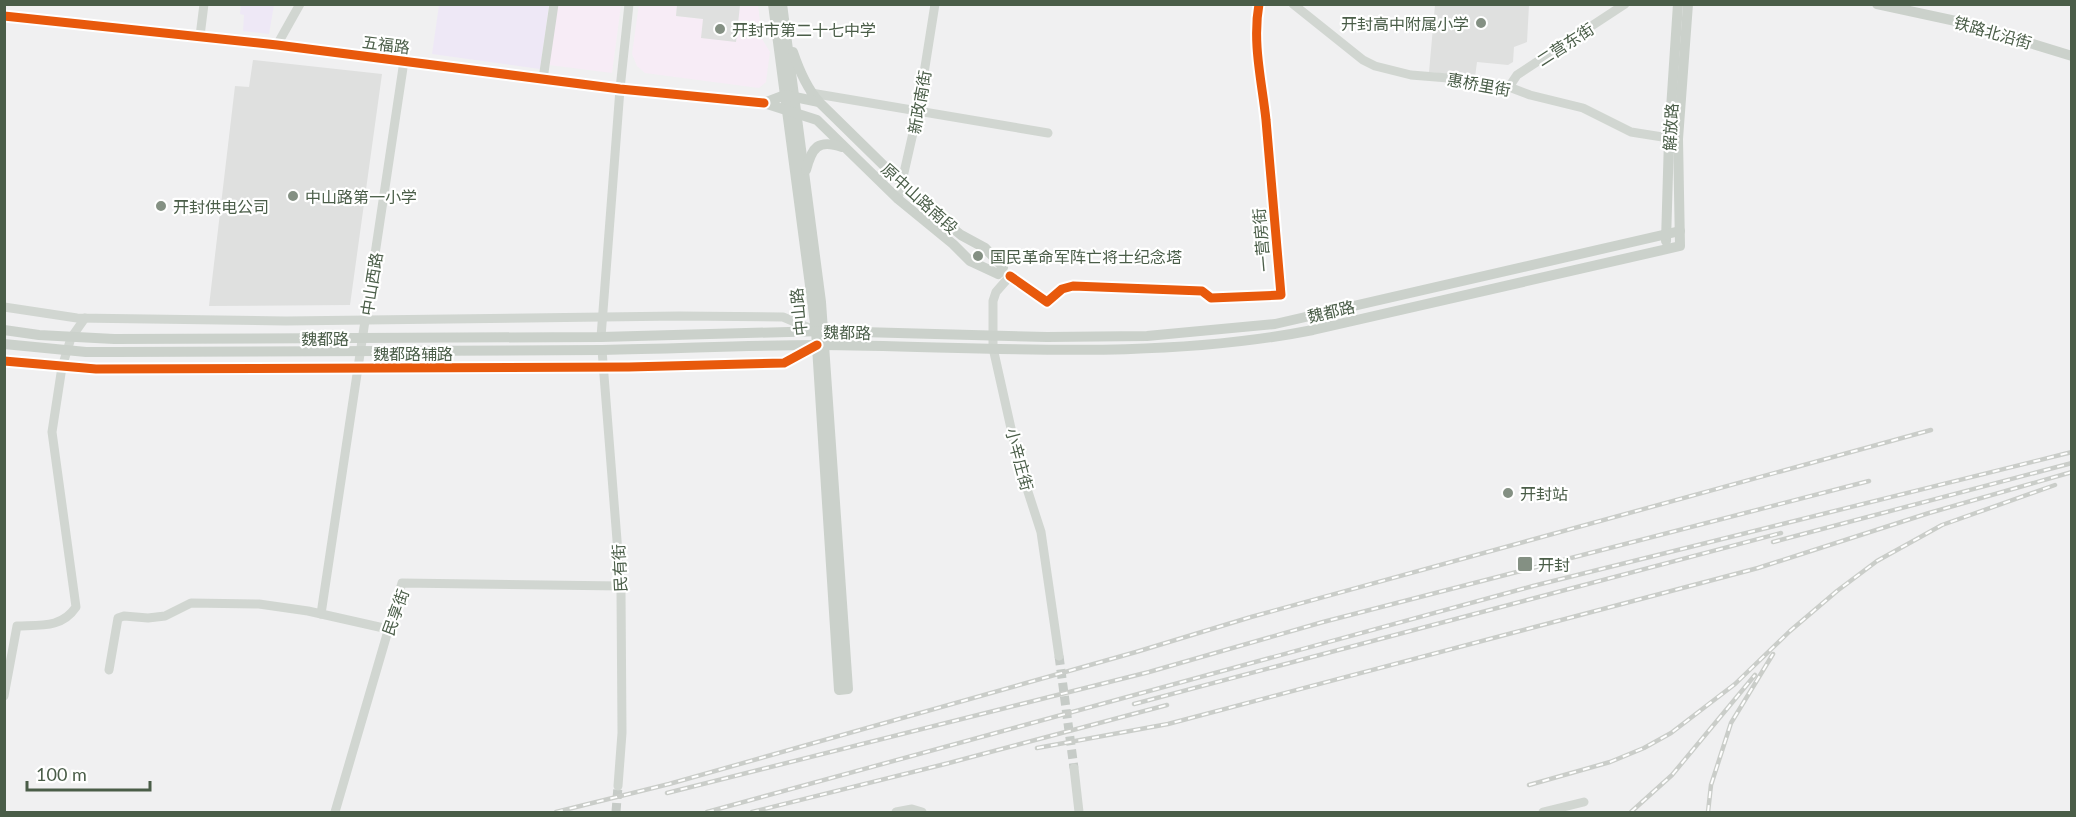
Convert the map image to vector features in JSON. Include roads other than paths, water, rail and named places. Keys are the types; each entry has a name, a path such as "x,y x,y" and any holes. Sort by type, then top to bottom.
{"main road":[{"name":"中山路","path":"773,4 790,96 798,114 805,173 820,331 848,689 839,690 821,345"},
{"name":"中山路","path":"782,4 790,96 786,109 820,331"},
{"name":"解放路","path":"1678,4 1674,139 1680,246"},
{"name":"解放路","path":"1666,249 1674,139 1688,4"},
{"name":"铁路北沿街","path":"1877,4 1965,23 2072,56"},
{"path":"785,26 800,72 815,97"},
{"path":"764,103 790,96 815,97"},
{"name":"原中山路南段","path":"764,103 817,120 898,199 970,261 998,274 1006,273 985,248 961,235 902,185 815,97"},
{"path":"805,173 814,149 827,143 844,148"},
{"name":"魏都路","path":"4,330 71,338 114,339 601,337 820,331 993,336 1147,336 1275,324 1680,231"},
{"name":"魏都路","path":"4,344 114,352 602,350 821,345 1149,349 1278,337 1680,246"}],"street":[{"path":"200,36 204,4"},
{"path":"277,45 300,4"},
{"path":"543,79 554,4"},
{"path":"601,337 620,89 629,4"},
{"name":"新政南街","path":"898,199 918,111 935,4"},
{"name":"一营房街","path":"1006,273 1047,302 1062,289 1072,286 1202,291 1211,298 1281,295 1258,54 1259,4"},
{"name":"惠桥里街","path":"1293,4 1363,60 1375,66 1411,75 1473,80 1509,87 1530,95 1583,108 1631,132 1674,139"},
{"name":"二营东街","path":"1509,87 1517,75 1625,4"},
{"name":"五福路","path":"4,16 277,45 620,89 764,103"},
{"name":"中山西路","path":"321,614 404,61"},
{"path":"815,97 918,111 1048,133"},
{"name":"小辛庄街","path":"1006,273 993,301 993,348 1019,465 1041,532 1059,656"},
{"name":"魏都路辅路","path":"4,307 85,318 286,321 679,316 783,317 820,331"},
{"path":"4,696 17,626 57,623 69,617 76,607 52,432 62,367 71,338 85,318"},
{"name":"魏都路辅路","path":"4,361 96,369 603,367 784,363 821,345"},
{"name":"民有街","path":"602,350 621,586 623,694 618,786"},
{"name":"民享街","path":"335,813 402,583 621,586"},
{"path":"109,670 117,621 124,616 159,617 190,603 259,604 321,614 388,629"},
{"path":"1074,768 1079,813"},
{"path":"1544,813 1584,801"},
{"path":"896,813 912,809 922,813"}],"tunnel":[{"path":"1059,656 1074,768"},
{"path":"616,812 618,786"}],"railway":[{"path":"556,812 669,784 1136,652 1251,617 1931,430"},
{"path":"707,812 1533,586 2072,452"},
{"path":"1773,542 2072,463"},
{"path":"1037,748 1168,724 1758,568 1929,513 2072,472"},
{"path":"667,793 1149,672 1323,622 1869,481"},
{"path":"1529,785 1610,762 1644,748 1671,733 1735,684 1790,631 1877,561 1942,525 2055,485"},
{"path":"1134,704 1781,533"},
{"path":"1708,812 1711,785 1731,723 1773,654"},
{"path":"1631,812 1672,775 1755,675"},
{"path":"752,812 1167,705"}],"place":[{"name":"开封高中附属小学","path":"1481,23"},
{"name":"开封市第二十七中学","path":"720,29"},
{"name":"中山路第一小学","path":"293,196"},
{"name":"开封供电公司","path":"161,206"},
{"name":"国民革命军阵亡将士纪念塔","path":"978,256"},
{"name":"开封站","path":"1508,493"},
{"name":"开封","path":"1525,564"}]}
